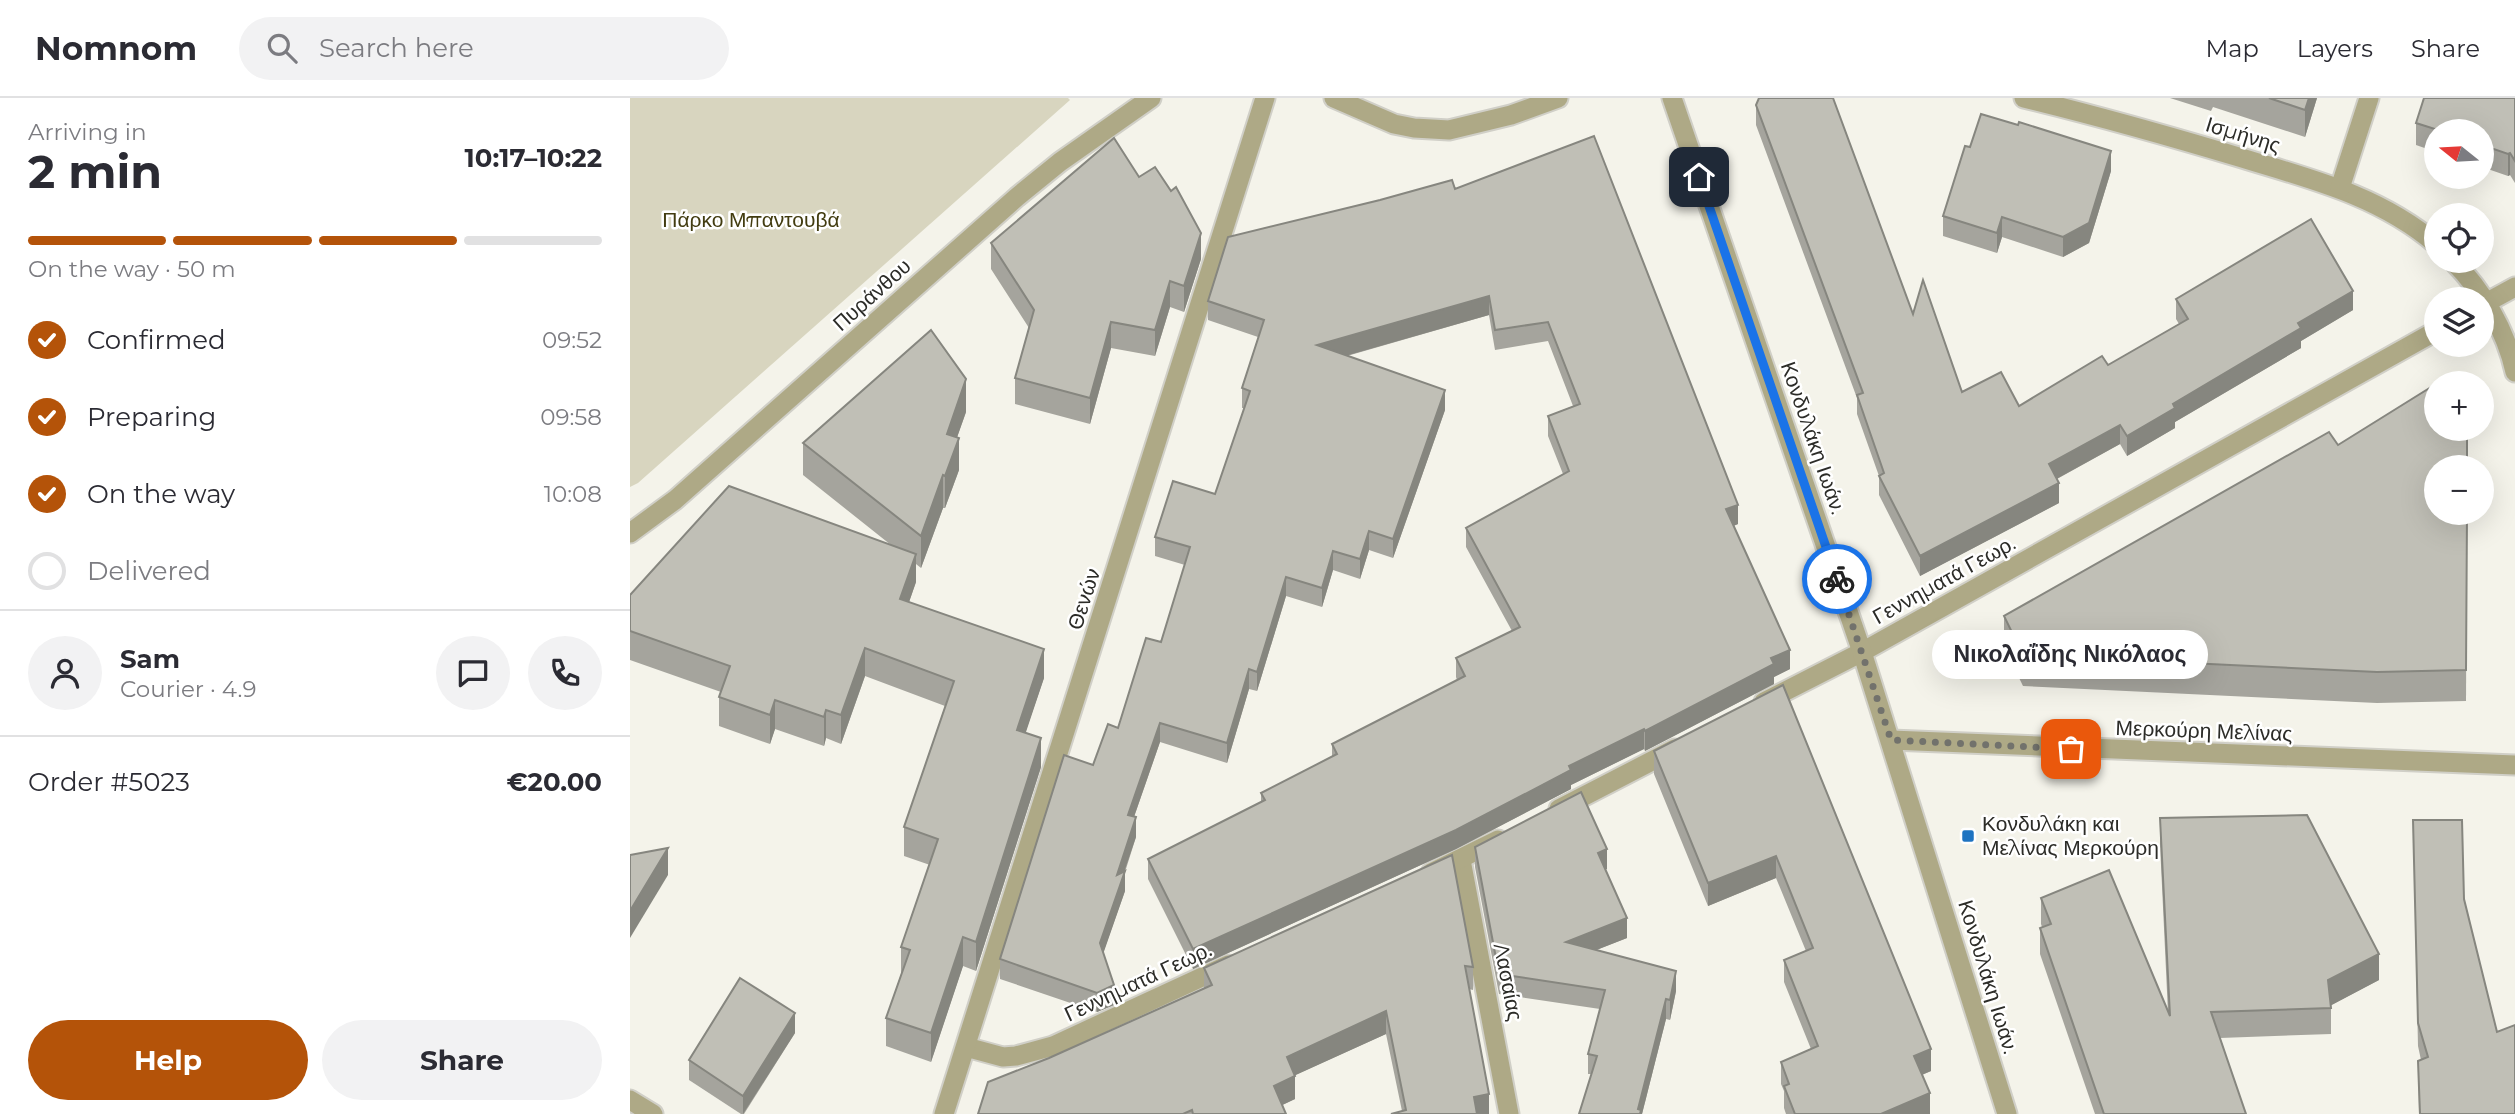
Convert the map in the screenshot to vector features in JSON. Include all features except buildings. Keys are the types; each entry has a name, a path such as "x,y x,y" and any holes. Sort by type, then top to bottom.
{"street":[{"name":"Πυράνθου","path":"630,533 675,500 1017,197 1060,162 1151,98"},
{"name":"Θενών","path":"944,1114 1265,98"},
{"path":"1334,98 1394,124 1441,130 1477,125 1558,98"},
{"name":"Κονδυλάκη Ιωάν.","path":"1672,98 1862,652 2007,1114"},
{"name":"Ισμήνης","path":"2024,98 2123,122 2340,188 2400,217 2424,235"},
{"path":"2340,188 2370,98"},
{"path":"2494,298 2515,286"},
{"path":"2494,321 2506,341 2515,372"},
{"name":"Γεννηματά Γεωρ.","path":"1753,708 1862,652 2424,338"},
{"path":"1546,816 1692,740"},
{"name":"Μερκούρη Μελίνας","path":"1891,740 2515,765"},
{"path":"1413,882 1510,834"},
{"name":"Λασαίας","path":"1461,859 1510,1114"},
{"name":"Γεννηματά Γεωρ.","path":"966,1047 1003,1057 1053,1046 1249,956"},
{"path":"630,1100 653,1114"}],"green space":[{"name":"Πάρκο Μπαντουβά","path":"630,98 1070,100 638,483 630,487"}],"way so far":[{"path":"1837,579 1891,740 2071,749"}],"place":[{"name":"Νικολαΐδης Νικόλαος","path":"2071,749"},
{"name":"Κονδυλάκη και Μελίνας Μερκούρη","path":"1968,836"}],"route":[{"path":"1699,177 1837,579"}]}
